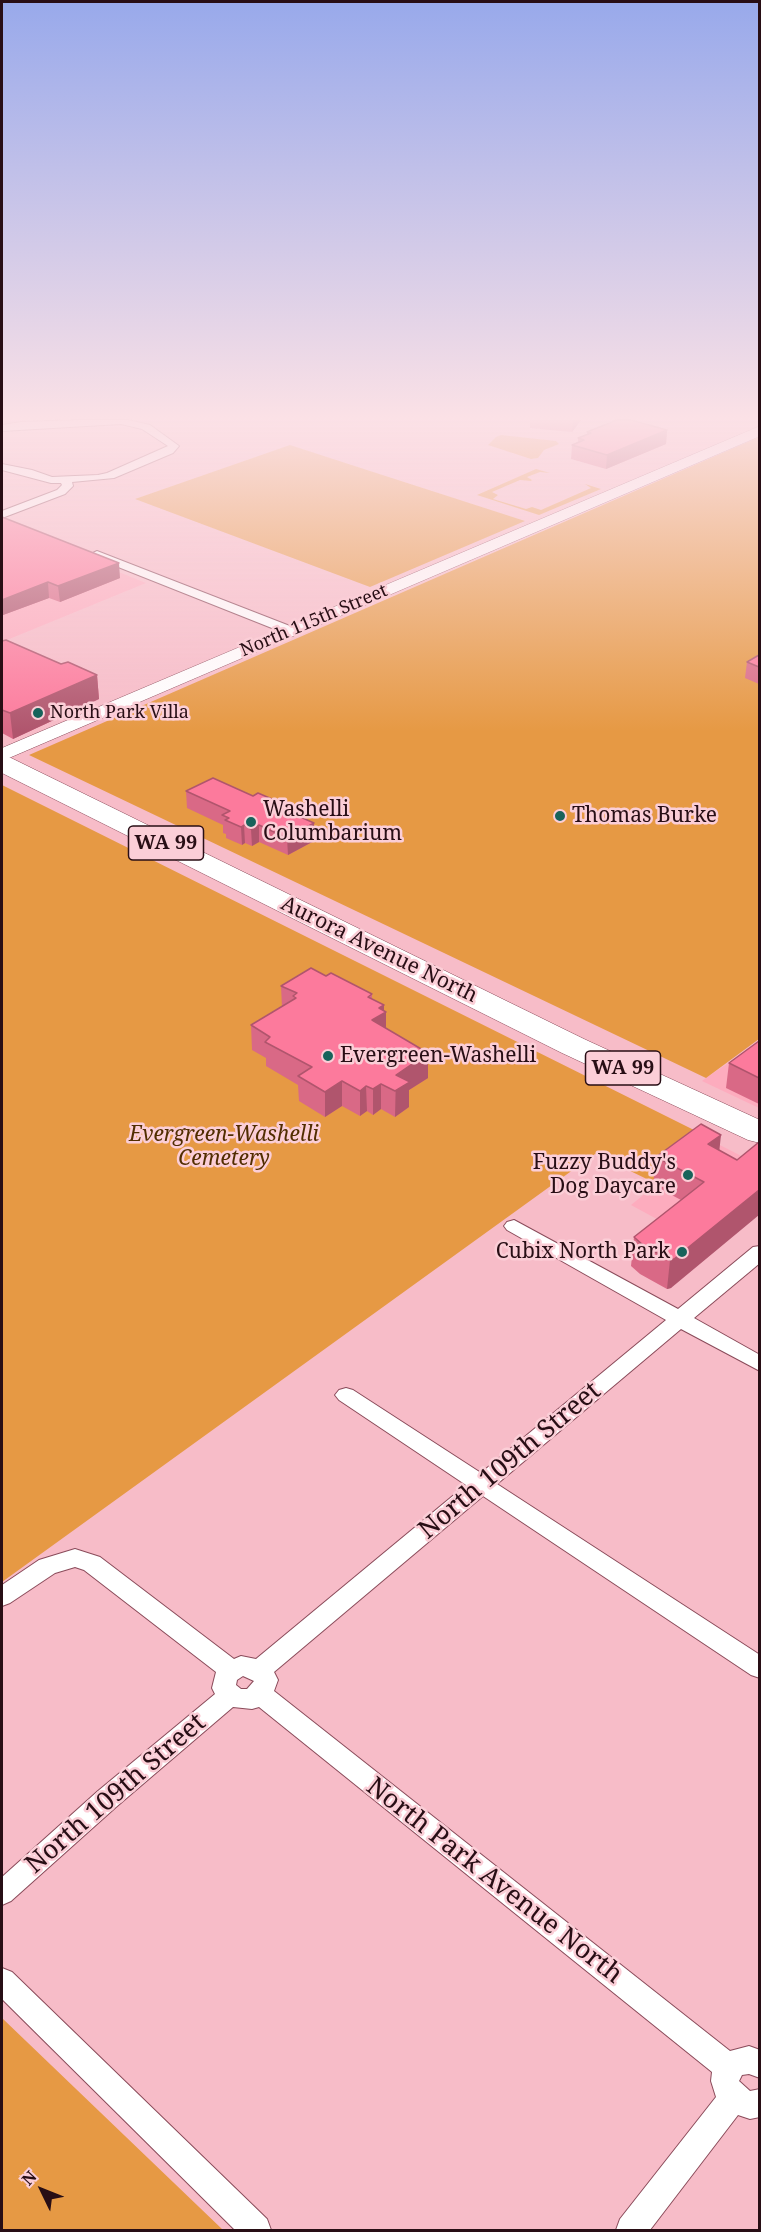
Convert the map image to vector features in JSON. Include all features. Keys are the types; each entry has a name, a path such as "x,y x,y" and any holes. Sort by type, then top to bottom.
{"highway":[{"name":"Aurora Avenue North","path":"2,763 573,1046 759,1133"}],"street":[{"name":"North 115th Street","path":"2,755 540,524"},
{"path":"82,549 291,631"},
{"path":"514,1226 759,1364"},
{"name":"North 109th Street","path":"260,1682 484,1484 759,1252"},
{"path":"346,1395 484,1484 759,1668"},
{"path":"2,1597 47,1566 75,1558 92,1563 231,1683 245,1700 260,1682 248,1666 231,1683"},
{"name":"North Park Avenue North","path":"260,1682 729,2068"},
{"name":"North 109th Street","path":"2,1893 231,1683"},
{"path":"2,1981 256,2230"},
{"path":"631,2230 747,2100 727,2088 725,2081 729,2068 741,2060 759,2064"}],"shaded area":[{"path":"2,525 146,583 2,642"},
{"path":"759,1042 759,1108 702,1081 706,1078"},
{"path":"712,1141 759,1165 666,1224 631,1205 652,1188 650,1187"}],"green space":[{"path":"202,524 518,524 370,587"},
{"path":"559,524 759,524 759,1039 706,1078 29,755"},
{"name":"Evergreen-Washelli Cemetery","path":"2,785 710,1138 653,1182 595,1154 2,1582"},
{"path":"2,2018 223,2230 2,2230"}],"building":[{"path":"2,524 20,524 119,563 58,586 48,582 2,600"},
{"path":"6,640 61,664 68,662 97,675 10,713 2,710 2,641"},
{"path":"759,655 759,667 747,662"},
{"path":"213,778 253,796 258,793 295,809 289,812 314,823 287,838 259,825 251,829 225,820 229,818 222,815 230,811 186,791"},
{"name":"Evergreen-Washelli","path":"311,968 326,976 331,973 372,994 368,997 384,1005 379,1008 386,1012 372,1020 428,1053 396,1075 410,1082 395,1091 381,1084 373,1089 366,1086 360,1091 342,1081 325,1092 298,1076 312,1067 265,1042 270,1037 251,1025 296,998 293,996 297,993 281,986"},
{"path":"759,1041 759,1078 729,1063"},
{"path":"701,1124 721,1135 708,1144 737,1160 759,1142 759,1190 670,1260 643,1245 634,1237 704,1182 656,1157"}],"place":[{"name":"North Park Villa","path":"38,713"},
{"name":"Thomas Burke","path":"560,816"},
{"name":"Washelli Columbarium","path":"251,822"},
{"name":"Evergreen-Washelli","path":"328,1056"},
{"name":"Fuzzy Buddy's Dog Daycare","path":"688,1175"},
{"name":"Cubix North Park","path":"682,1252"}]}
